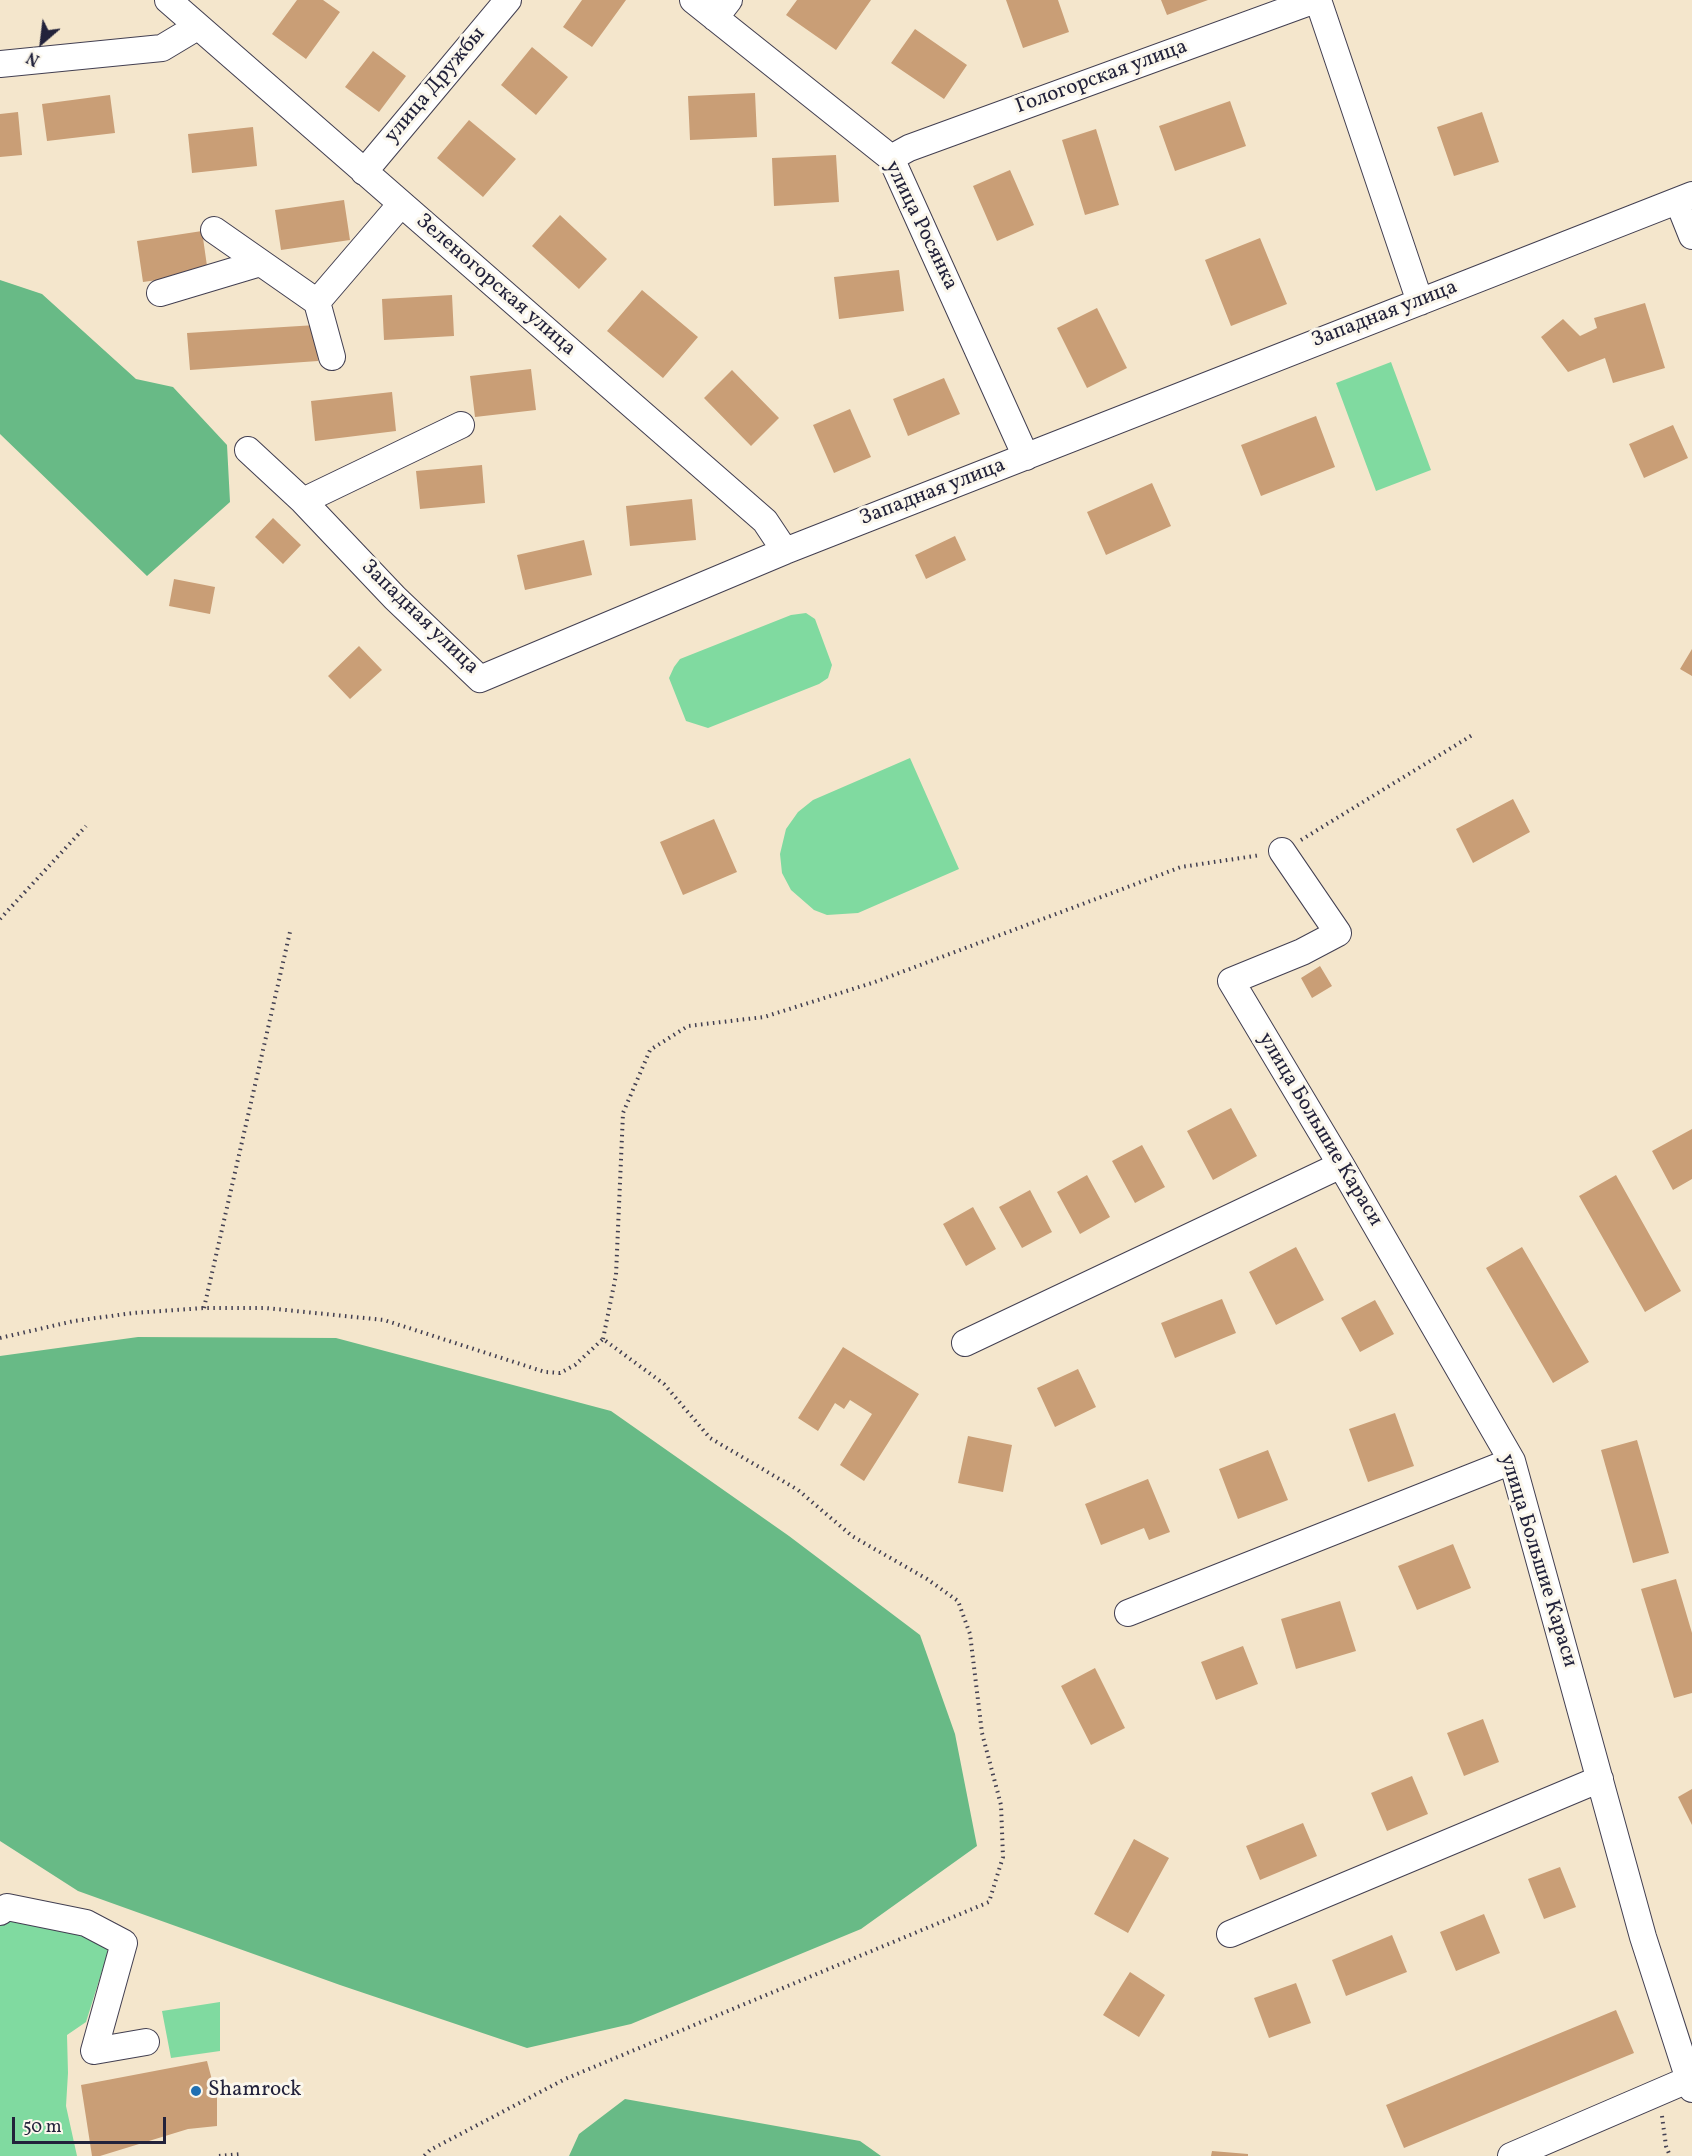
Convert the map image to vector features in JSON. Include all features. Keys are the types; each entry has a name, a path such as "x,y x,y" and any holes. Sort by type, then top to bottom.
{"street":[{"name":"Зеленогорская улица","path":"168,0 765,520 785,551"},
{"name":"улица Дружбы","path":"364,172 508,0"},
{"name":"улица Росянка","path":"693,0 722,9 891,158 1026,457"},
{"name":"Гологорская улица","path":"891,158 909,148 1317,0 1420,302"},
{"path":"0,64 162,48 197,27"},
{"path":"1685,198 1692,236"},
{"name":"Западная улица","path":"248,450 303,501 395,598 480,679 785,551 1685,198"},
{"path":"316,302 400,204"},
{"path":"214,230 316,302 332,357"},
{"path":"160,293 260,263"},
{"path":"303,501 461,425"},
{"name":"улица Большие Караси","path":"1282,851 1338,933 1302,952 1231,981 1341,1165 1512,1461 1643,1937 1691,2082"},
{"path":"965,1344 1341,1165"},
{"path":"1128,1613 1512,1461"},
{"path":"1230,1934 1600,1779"},
{"path":"0,1912 7,1907 86,1923 124,1943 94,2051 146,2042"},
{"path":"1511,2156 1691,2082"}],"path":[{"path":"0,1338 74,1321 133,1313 204,1308 266,1308 384,1320 545,1372 560,1373 575,1365 603,1339 616,1275 623,1113 650,1050 688,1026 764,1017 875,982 1181,867 1282,851 1474,734"},
{"path":"0,919 86,826"},
{"path":"204,1308 290,932"},
{"path":"423,2156 430,2150 565,2079 989,1902 1003,1857 1001,1805 982,1733 970,1634 958,1601 927,1579 852,1536 798,1490 710,1438 664,1384 603,1339"},
{"path":"1670,2156 1661,2116 1671,2112"},
{"path":"219,2156 241,2154"}],"green space":[{"path":"0,280 42,294 136,379 173,387 227,445 230,502 147,576 0,434"},
{"path":"1391,362 1431,470 1376,491 1336,383"},
{"path":"806,613 815,619 832,665 828,678 819,684 708,728 686,721 669,678 680,659 791,615"},
{"path":"910,758 959,869 858,913 827,915 814,910 791,890 782,873 780,854 786,829 798,812 813,800"},
{"path":"138,1337 336,1338 611,1411 789,1536 920,1635 955,1734 977,1846 861,1929 631,2024 527,2048 340,1985 78,1891 0,1841 0,1356"},
{"path":"11,1915 103,1938 108,1952 86,2022 67,2035 66,2106 77,2156 0,2156 0,1923"},
{"path":"220,2002 220,2051 171,2058 162,2011"},
{"path":"625,2099 860,2141 881,2156 569,2156 579,2134"}],"building":[{"path":"297,0 323,0 340,12 306,59 272,34"},
{"path":"582,0 626,0 592,47 563,27"},
{"path":"797,0 871,0 836,50 786,15"},
{"path":"1006,0 1058,0 1069,32 1023,48"},
{"path":"1161,0 1208,0 1167,15"},
{"path":"915,29 967,65 944,99 891,63"},
{"path":"532,47 568,77 536,115 501,85"},
{"path":"373,51 406,76 379,112 345,87"},
{"path":"755,93 757,137 690,140 688,96"},
{"path":"110,95 115,133 47,141 42,104"},
{"path":"1230,101 1246,146 1175,171 1159,126"},
{"path":"18,112 22,155 0,157 0,114"},
{"path":"1482,112 1499,162 1454,176 1437,127"},
{"path":"469,120 516,159 483,197 437,158"},
{"path":"253,127 257,166 192,173 188,134"},
{"path":"1096,129 1119,205 1085,215 1062,140"},
{"path":"836,155 839,202 774,206 772,158"},
{"path":"1010,170 1034,225 997,241 973,186"},
{"path":"344,200 350,240 281,250 275,210"},
{"path":"560,215 607,259 579,289 532,246"},
{"path":"202,231 208,273 143,282 137,241"},
{"path":"1260,238 1287,304 1231,326 1205,260"},
{"path":"899,270 904,311 839,319 834,277"},
{"path":"642,290 698,337 663,378 607,331"},
{"path":"452,295 454,336 384,340 382,299"},
{"path":"1645,303 1665,368 1613,383 1605,358 1568,372 1541,337 1563,319 1580,336 1597,328 1594,318"},
{"path":"1097,308 1127,368 1087,388 1057,328"},
{"path":"316,325 318,361 190,370 187,333"},
{"path":"531,369 536,410 475,417 470,376"},
{"path":"732,370 779,418 751,446 704,398"},
{"path":"944,378 960,414 908,436 893,399"},
{"path":"392,392 396,431 315,441 311,401"},
{"path":"850,409 871,457 834,473 813,425"},
{"path":"1316,416 1335,467 1261,496 1241,445"},
{"path":"1673,425 1688,458 1644,478 1629,444"},
{"path":"482,465 485,503 420,509 416,471"},
{"path":"1152,483 1171,526 1106,555 1087,512"},
{"path":"692,499 696,540 630,546 626,506"},
{"path":"273,518 301,545 283,564 255,537"},
{"path":"955,536 966,560 926,579 915,555"},
{"path":"584,540 592,575 525,590 517,555"},
{"path":"174,579 215,587 210,614 169,606"},
{"path":"359,646 382,670 350,699 328,676"},
{"path":"1692,649 1692,676 1680,669"},
{"path":"1513,799 1530,832 1473,863 1456,829"},
{"path":"714,819 737,872 683,895 660,842"},
{"path":"1320,966 1332,986 1312,998 1301,978"},
{"path":"1231,1108 1257,1156 1213,1180 1187,1131"},
{"path":"1692,1129 1692,1179 1673,1190 1652,1151"},
{"path":"1142,1145 1165,1187 1135,1203 1112,1161"},
{"path":"1087,1175 1110,1217 1080,1234 1057,1192"},
{"path":"1616,1175 1681,1291 1645,1312 1579,1196"},
{"path":"1030,1190 1052,1232 1022,1248 999,1207"},
{"path":"973,1207 996,1249 966,1266 943,1224"},
{"path":"1296,1247 1324,1300 1276,1325 1249,1272"},
{"path":"1522,1247 1589,1362 1553,1383 1486,1268"},
{"path":"1222,1299 1236,1333 1175,1358 1161,1323"},
{"path":"1375,1300 1394,1334 1360,1352 1341,1318"},
{"path":"843,1347 919,1394 864,1481 840,1465 872,1414 850,1400 844,1409 835,1403 818,1431 798,1418"},
{"path":"1078,1369 1096,1407 1055,1427 1037,1388"},
{"path":"1395,1413 1414,1466 1368,1482 1349,1429"},
{"path":"968,1436 1012,1445 1003,1492 958,1483"},
{"path":"1637,1440 1669,1553 1633,1563 1601,1450"},
{"path":"1268,1450 1288,1500 1238,1519 1219,1469"},
{"path":"1148,1479 1170,1532 1149,1540 1144,1528 1101,1545 1085,1504"},
{"path":"1453,1544 1471,1588 1417,1610 1398,1566"},
{"path":"1676,1579 1692,1633 1692,1693 1674,1698 1641,1589"},
{"path":"1340,1601 1356,1651 1296,1669 1281,1619"},
{"path":"1243,1646 1258,1684 1216,1700 1201,1662"},
{"path":"1095,1668 1125,1728 1091,1745 1061,1686"},
{"path":"1483,1719 1499,1762 1464,1776 1447,1733"},
{"path":"1412,1776 1428,1814 1387,1831 1371,1793"},
{"path":"1692,1789 1692,1825 1678,1797"},
{"path":"1303,1823 1317,1856 1260,1880 1246,1846"},
{"path":"1134,1839 1169,1858 1128,1933 1094,1914"},
{"path":"1560,1867 1576,1907 1544,1919 1528,1879"},
{"path":"1484,1914 1500,1953 1456,1971 1440,1932"},
{"path":"1392,1935 1407,1972 1346,1996 1332,1960"},
{"path":"1130,1972 1165,1995 1139,2037 1103,2015"},
{"path":"1296,1983 1311,2023 1269,2038 1254,1998"},
{"path":"1616,2010 1634,2053 1404,2148 1386,2105"},
{"path":"207,2061 212,2080 217,2079 217,2126 188,2129 100,2156 92,2156 81,2085"},
{"path":"1212,2151 1248,2154 1248,2156 1211,2156"}],"place":[{"name":"Shamrock","path":"196,2091"}]}
